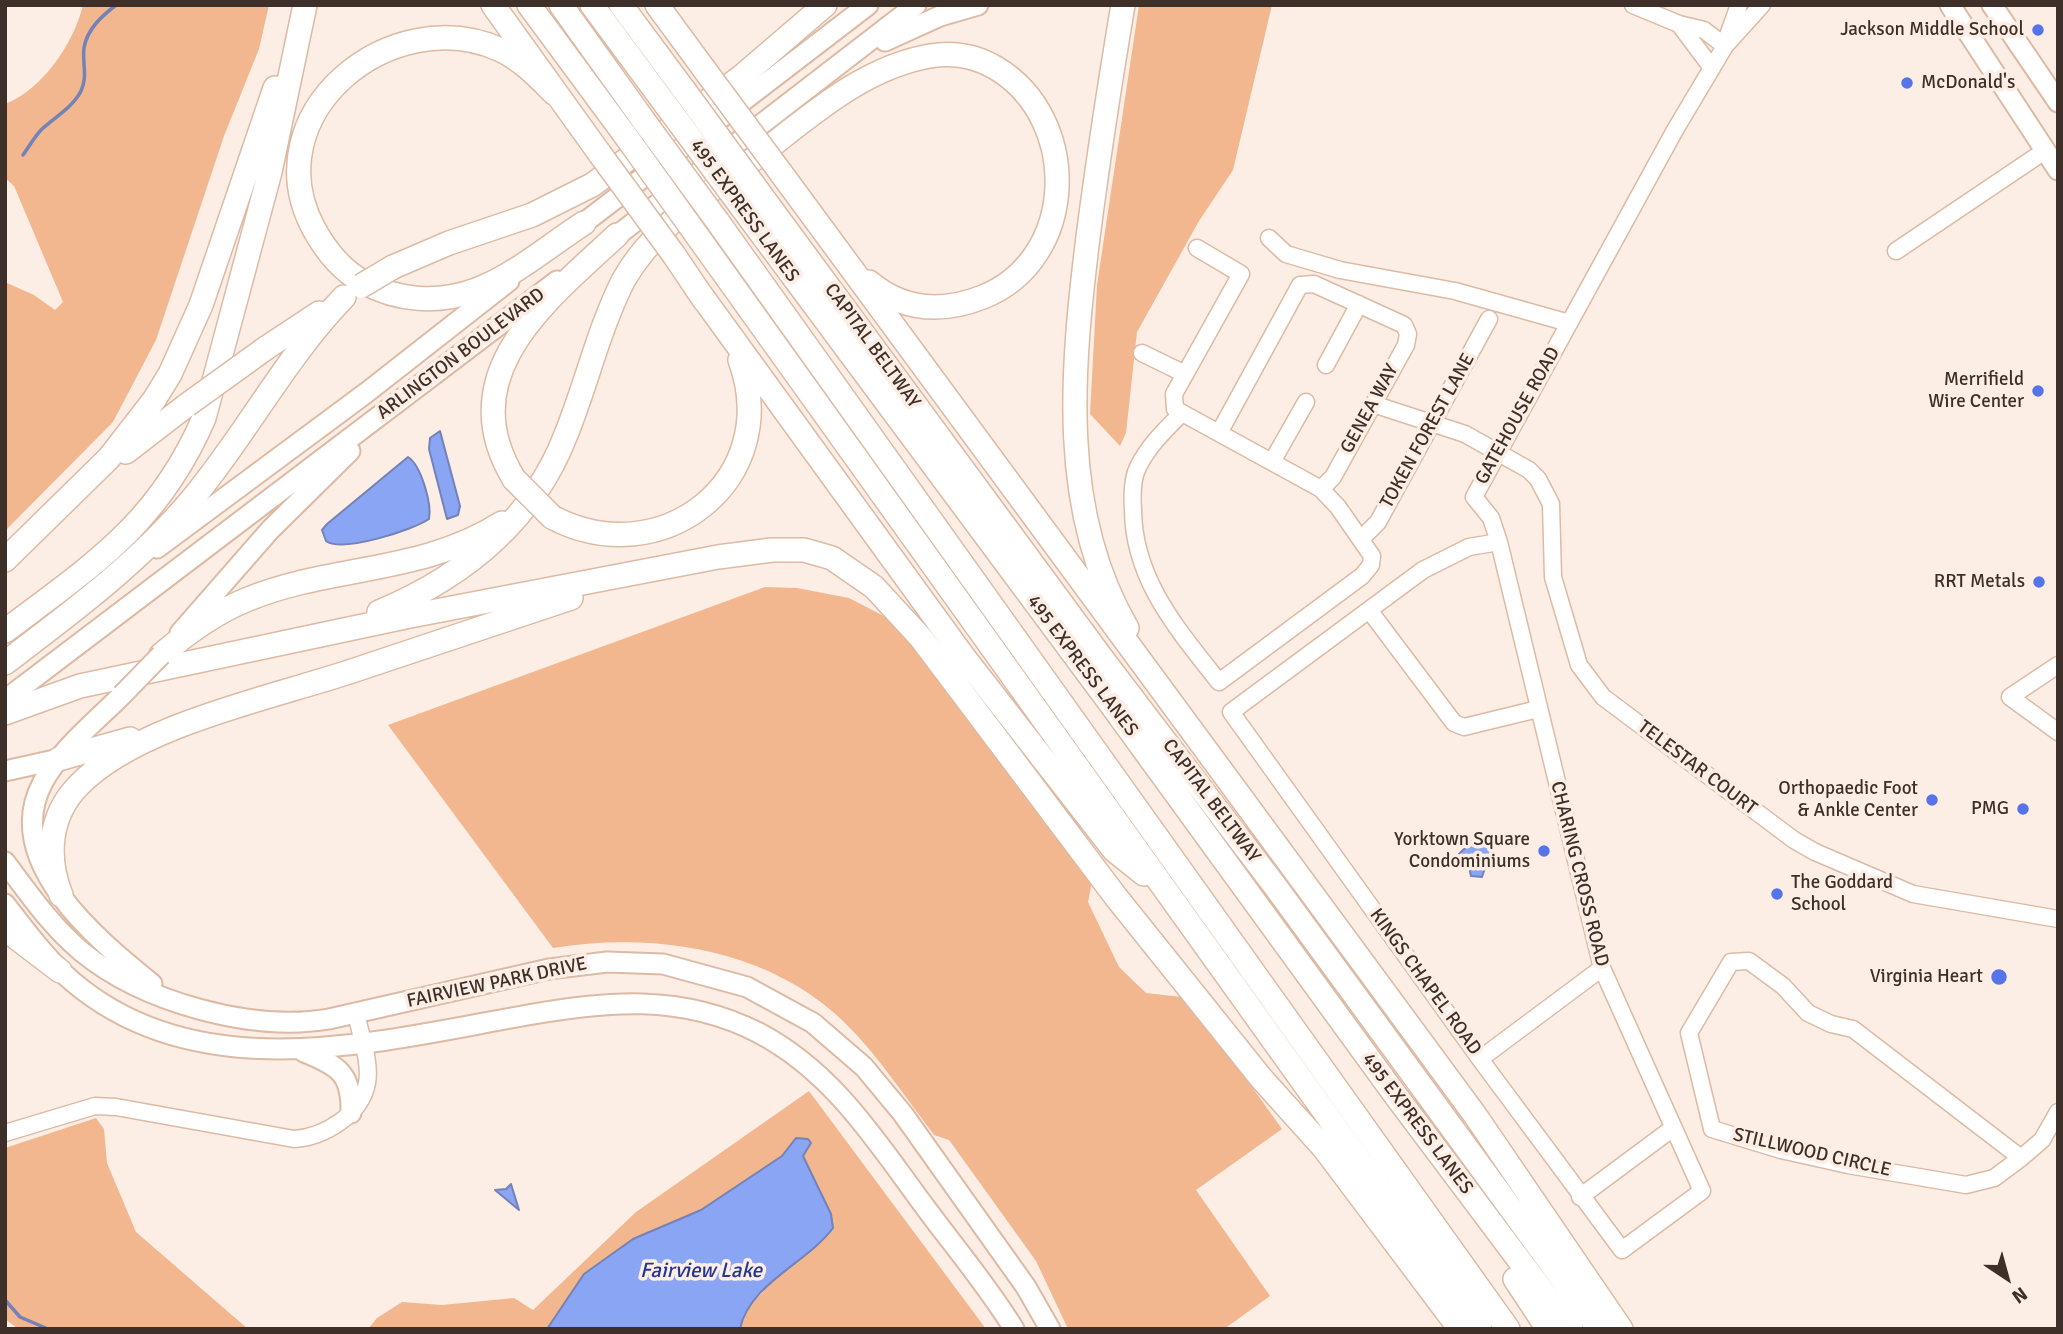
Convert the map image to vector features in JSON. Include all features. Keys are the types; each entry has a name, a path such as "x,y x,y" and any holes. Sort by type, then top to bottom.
{"highway":[{"path":"5,560 72,496 129,434 154,400 186,343 304,5"},
{"path":"5,631 123,539 163,492 192,446 204,418 267,185 304,5"},
{"path":"493,5 554,93 674,255 729,337 748,389 748,423 735,470 711,499 696,512 654,531 624,535 594,533 552,517 514,479 501,454 493,420 495,387 508,351 543,304 617,235"},
{"path":"529,5 625,135 1162,889 1480,1329"},
{"name":"495 EXPRESS LANES","path":"561,5 1508,1329"},
{"name":"495 EXPRESS LANES","path":"592,5 666,105 749,198 1110,703 1396,1096 1571,1329"},
{"name":"CAPITAL BELTWAY","path":"621,5 684,90 749,198 1275,886 1598,1329"},
{"path":"657,5 1475,1115 1620,1329"},
{"path":"72,496 187,405 266,348 393,267 449,243 532,215 592,186 741,77 796,33 825,5"},
{"path":"1123,5 1081,297 1075,428 1079,482 1093,546 1124,623 1174,710"},
{"path":"554,93 514,57 481,41 447,36 423,37 400,41 368,54 339,77 308,126 299,171 304,206 318,237 340,265 380,291 418,299 437,299 476,290 496,281 584,223"},
{"path":"321,635 408,600 463,569 503,534 533,496 566,435 616,295 639,255 664,228 838,96 882,71 930,56 961,55 991,65 1024,89 1046,121 1055,147 1058,176 1052,217 1026,265 989,294 950,307 932,308 907,303 882,292 847,262"},
{"path":"696,288 829,474 1037,753 1114,850 1162,889"},
{"path":"75,610 151,543 194,497 293,355 344,297"},
{"path":"161,655 201,624 247,599 426,558 454,549 500,524 533,496"},
{"path":"5,713 80,686 670,566 772,550 804,550 832,558 854,571 890,603 946,668 1116,897 1261,1078 1324,1148 1460,1329"},
{"path":"59,759 180,726 670,566"},
{"name":"ARLINGTON BOULEVARD","path":"5,663 75,610"},
{"path":"61,895 54,877 53,836 56,821 68,799 94,771 116,756 180,726"},
{"path":"5,929 60,971"},
{"path":"1396,1096 1548,1329"},
{"path":"1391,1164 1524,1329"}],"main road":[{"name":"ARLINGTON BOULEVARD","path":"75,610 366,393 868,5"},
{"name":"ARLINGTON BOULEVARD","path":"5,700 830,75 916,5"},
{"path":"830,75 913,27 978,5"},
{"path":"1950,5 2058,170"},
{"path":"1992,5 2058,102"},
{"path":"170,998 100,940 61,895 35,856 30,826 36,796 59,759 161,655 301,498 428,380"},
{"path":"5,771 59,759"},
{"name":"FAIRVIEW PARK DRIVE","path":"5,862 40,910 82,952 134,984 218,1014 279,1024 305,1023 549,969 638,961 693,970 772,998 832,1037 881,1086 1026,1287 1050,1329"},
{"name":"FAIRVIEW PARK DRIVE","path":"5,904 60,971 97,1000 163,1031 219,1046 298,1049 362,1044 607,1002 684,1006 733,1021 792,1053 837,1092 1014,1329"},
{"path":"298,1049 337,1067 349,1088 351,1113"}],"street":[{"path":"1633,5 1679,24 1704,30 1724,47"},
{"name":"GATEHOUSE ROAD","path":"1499,542 1491,518 1474,497 1724,47 1739,5"},
{"name":"GATEHOUSE ROAD","path":"1724,47 1762,5"},
{"path":"1679,24 1712,68"},
{"path":"1896,251 2046,150"},
{"path":"1269,238 1286,254 1340,270 1455,291 1569,323"},
{"path":"1182,413 1156,439 1137,469 1132,491 1133,527 1143,568 1153,592 1219,682 1362,576 1371,565 1372,556 1321,489 1273,460 1175,409 1173,401 1185,374 1241,274 1197,248"},
{"path":"1219,433 1300,285 1314,284 1359,304 1326,365"},
{"name":"GENEA WAY","path":"1321,489 1333,477 1406,345 1408,334 1404,325 1359,304"},
{"name":"TOKEN FOREST LANE","path":"1361,539 1378,522 1489,319"},
{"path":"1142,353 1185,374"},
{"path":"1273,460 1306,401"},
{"name":"TELESTAR COURT","path":"1373,404 1465,434 1529,470 1546,491 1552,514 1553,578 1579,665 1603,697 1794,840 1815,852 1913,894 2058,919"},
{"path":"1499,542 1469,547 1423,570 1369,610 1454,723 1464,727 1538,709"},
{"name":"CHARING CROSS ROAD","path":"1499,542 1602,968 1702,1191 1622,1250"},
{"name":"KINGS CHAPEL ROAD","path":"1369,610 1231,712 1580,1197 1622,1250"},
{"path":"2058,665 2010,697 2058,732"},
{"name":"STILLWOOD CIRCLE","path":"2021,1158 1853,1029 1831,1024 1808,1013 1783,986 1749,961 1731,962 1689,1033 1712,1129 1848,1165 1966,1185 1994,1178 2021,1158 2042,1140 2058,1112"},
{"path":"1480,1059 1602,968"},
{"path":"5,1133 95,1107 116,1107 294,1139 310,1138 351,1113 367,1084 356,1013"},
{"path":"1580,1197 1673,1128"}],"shaded area":[{"path":"83,5 269,5 259,49 224,136 156,340 113,422 5,531 5,282 34,295 55,310 63,302 14,186 5,178 5,104 32,88 55,64 72,35"},
{"path":"1139,5 1272,5 1233,170 1199,221 1137,332 1126,433 1120,446 1090,414 1097,285"},
{"path":"765,587 797,588 849,598 901,625 1094,871 1088,902 1119,967 1146,993 1182,997 1199,1013 1282,1129 1196,1190 1270,1296 1224,1329 1068,1329 1036,1261 949,1140 934,1135 880,1062 844,1022 814,997 780,977 745,962 708,951 630,942 553,948 388,725"},
{"path":"809,1091 986,1329 740,1329 748,1306 763,1292 814,1184 803,1156 783,1156 701,1210 633,1239 584,1274 547,1329 368,1329 377,1318 402,1302 442,1305 514,1298 533,1310 636,1212"},
{"path":"96,1118 104,1129 107,1163 136,1232 248,1329 18,1329 5,1319 5,1148"}],"water":[{"path":"440,431 460,506 458,515 447,519 429,449 430,438"},
{"path":"408,457 417,468 424,485 429,504 429,519 394,534 361,542 334,544 326,541 322,530 327,524"},
{"path":"1479,834 1498,857 1486,865 1482,877 1471,876 1468,863 1458,855"},
{"name":"Fairview Lake","path":"796,1138 808,1139 811,1143 803,1156 831,1214 833,1228 822,1241 755,1299 740,1329 547,1329 584,1274 633,1239 701,1210 782,1156"},
{"path":"511,1184 519,1210 495,1190 506,1189"}],"waterway":[{"path":"23,155 42,129 78,97 84,80 84,48 88,35 116,5"},
{"path":"5,1300 20,1317 48,1329"}],"place":[{"name":"Jackson Middle School","path":"2038,30"},
{"name":"McDonald's","path":"1907,83"},
{"name":"Merrifield Wire Center","path":"2038,391"},
{"name":"RRT Metals","path":"2039,582"},
{"name":"Orthopaedic Foot & Ankle Center","path":"1932,800"},
{"name":"PMG","path":"2023,809"},
{"name":"Yorktown Square Condominiums","path":"1544,851"},
{"name":"The Goddard School","path":"1777,894"},
{"name":"Virginia Heart","path":"1999,977"}]}
